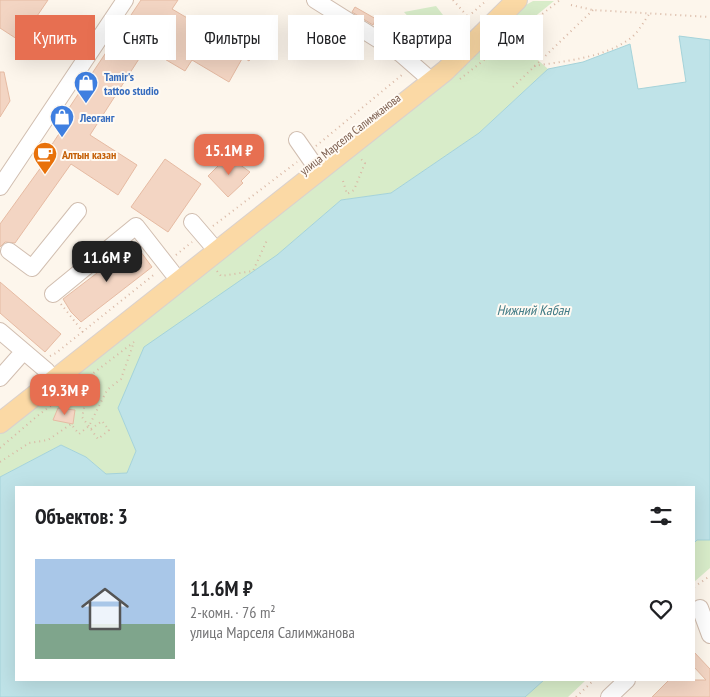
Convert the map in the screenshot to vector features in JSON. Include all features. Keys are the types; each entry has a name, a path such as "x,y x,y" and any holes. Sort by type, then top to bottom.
{"main road":[{"name":"улица Марселя Салимжанова","path":"0,408 46,365 168,267 201,233 310,158 420,70 459,46 504,0"},
{"path":"0,423 446,71 518,0"}],"street":[{"path":"314,0 420,70"},
{"path":"0,187 122,1"},
{"path":"297,140 310,158"},
{"path":"9,251 32,268 78,210"},
{"path":"53,294 136,226 168,267"},
{"path":"0,331 23,352 46,365"},
{"path":"0,378 23,352"},
{"path":"701,607 710,635"},
{"path":"609,697 626,681"}],"path":[{"path":"453,0 466,15"},
{"path":"470,15 487,0"},
{"path":"571,5 592,10 710,17"},
{"path":"543,57 592,10"},
{"path":"534,66 582,59 630,40 650,13"},
{"path":"46,365 56,353 82,332 155,274 168,267 201,233 310,158 420,70 429,60"},
{"path":"513,87 540,60"},
{"path":"343,180 347,194 354,190 365,163 360,158"},
{"path":"217,270 220,276 253,271 267,240"},
{"path":"53,294 82,332"},
{"path":"0,448 64,395 134,342 121,378 107,390 89,426 79,434 71,424 48,440 30,443 0,462"},
{"path":"91,429 102,421 109,430 98,439 82,417 92,373"},
{"path":"64,395 85,403"},
{"path":"695,586 710,576"},
{"path":"576,697 593,681"}],"green space":[{"path":"533,1 554,1 537,15 513,15"},
{"path":"436,6 443,15 407,15 404,12"},
{"path":"480,42 480,60 538,60 548,69 479,133 391,193 341,200 277,255 118,408 136,451 127,473 106,474 86,457 61,445 0,477 0,432 458,60 470,60 470,50"},
{"path":"697,540 710,540 710,568 695,581 695,542"},
{"path":"543,681 585,681 568,697 525,697"}],"water":[{"name":"Нижний Кабан","path":"679,36 710,40 710,540 697,540 695,542 695,486 15,486 15,681 543,681 525,697 0,697 0,477 61,445 86,457 106,474 127,473 136,451 118,408 144,347 277,255 341,200 391,193 479,133 548,69 583,62 630,44 638,89 686,82"}],"building":[{"path":"0,0 48,0 38,15 15,15 15,38 0,28"},
{"path":"141,0 178,0 172,9 186,17 186,60 192,60 185,71 166,60 176,60 176,15 131,15"},
{"path":"355,7 374,18 373,25 364,19 364,15 357,15 352,12"},
{"path":"105,54 105,60 138,60 90,135 137,165 118,195 71,164 15,243 5,242 0,247 0,224 52,152 49,149 68,120 63,117"},
{"path":"192,60 241,60 229,82"},
{"path":"0,72 4,72 10,101 0,117"},
{"path":"228,156 250,172 241,181 243,183 228,197 208,176"},
{"path":"165,159 201,184 168,232 131,207"},
{"path":"135,244 152,267 81,322 71,312 63,299"},
{"path":"0,282 61,334 45,352 0,313"},
{"path":"58,408 75,410 73,424 53,420"},
{"path":"695,653 710,669 710,697 652,697 668,681 706,680 695,668"}],"place":[{"name":"Tamir's tattoo studio","path":"86,104"},
{"name":"Леоганг","path":"62,138"},
{"name":"Алтын казан","path":"45,175"}]}
